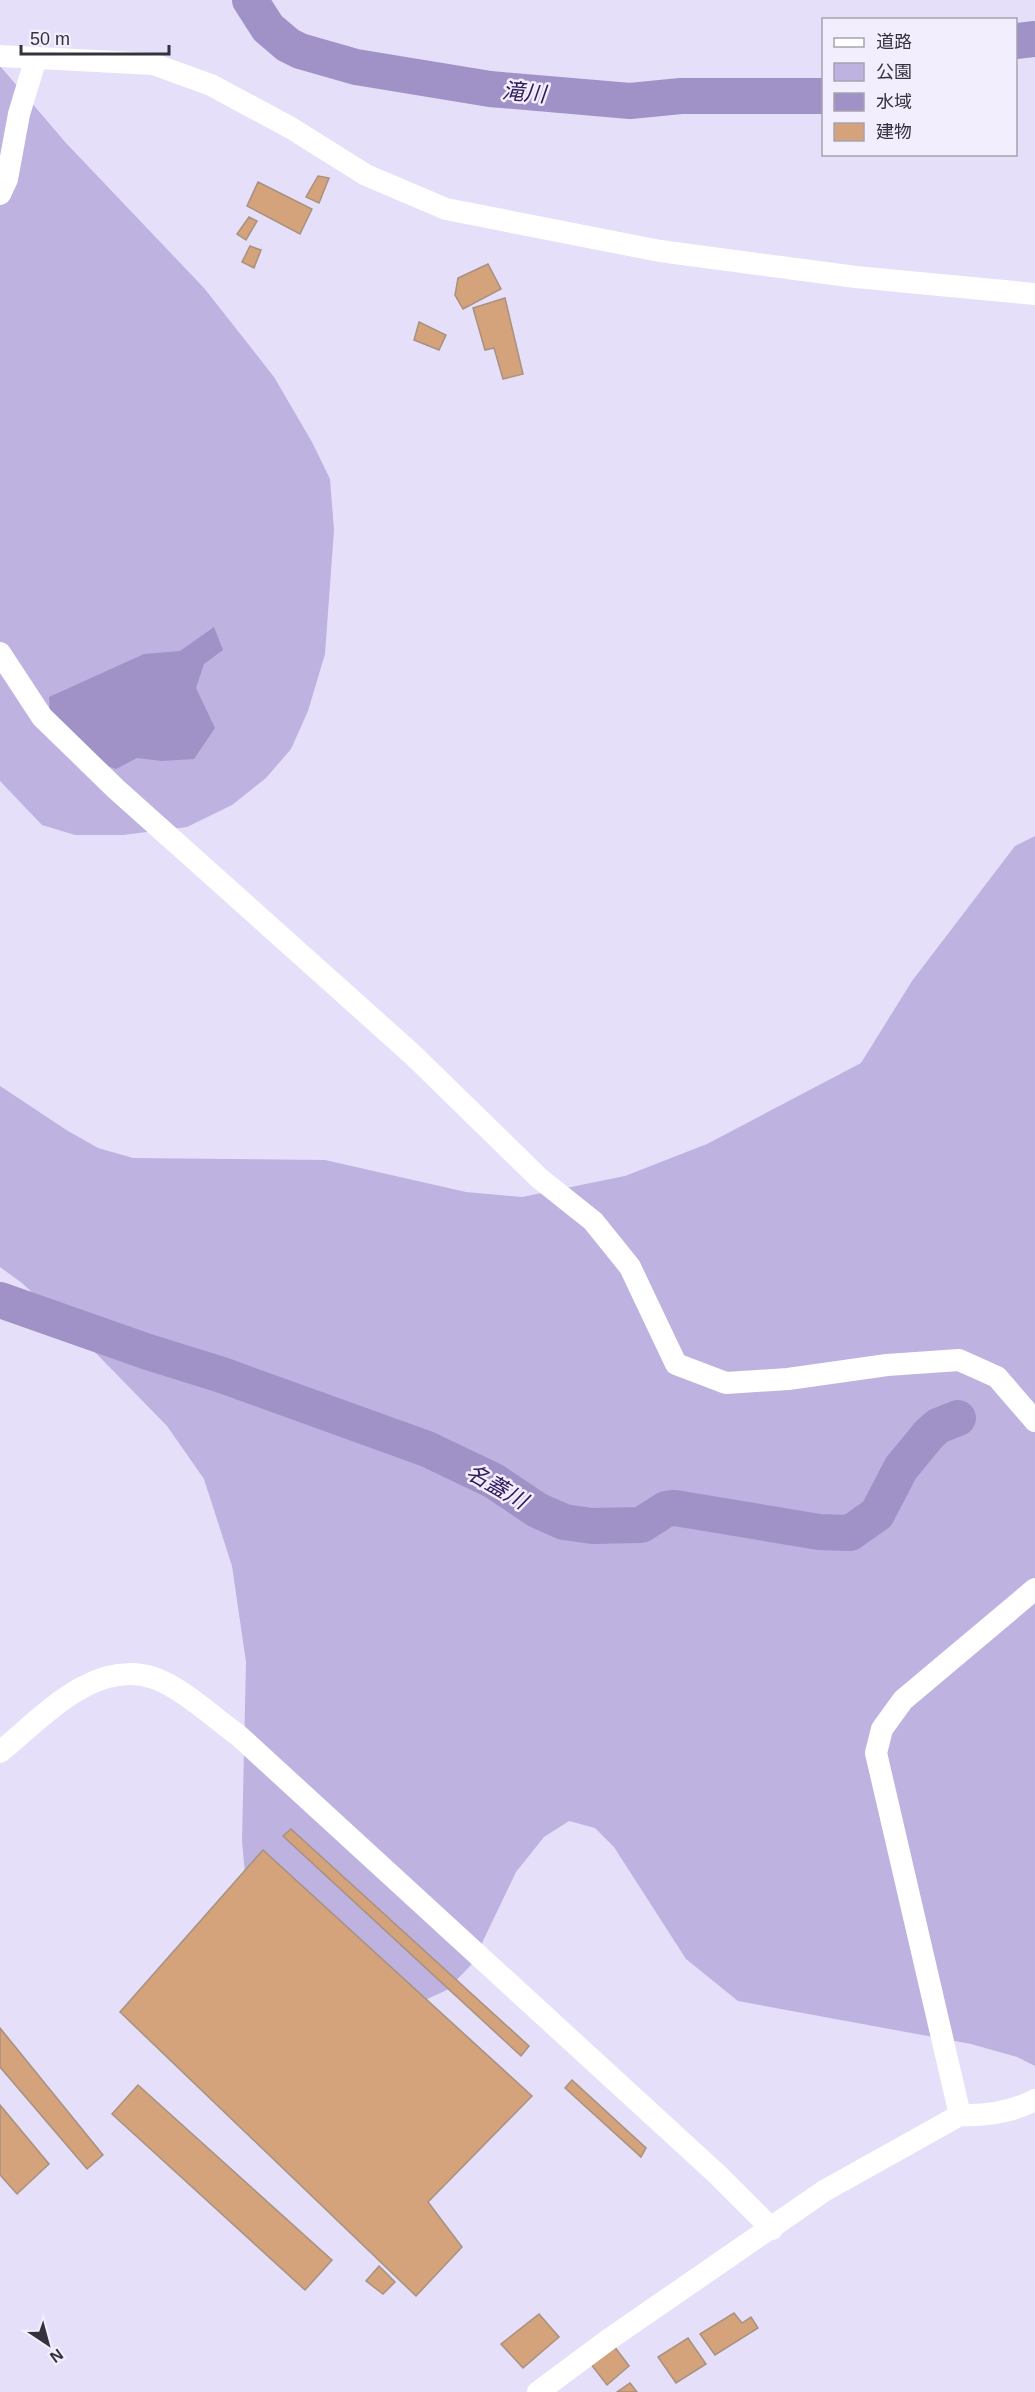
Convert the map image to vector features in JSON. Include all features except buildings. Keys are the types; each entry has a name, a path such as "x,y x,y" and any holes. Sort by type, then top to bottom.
{"street":[{"path":"0,56 153,64 211,85 291,128 366,175 446,209 660,251 856,277 1035,294"},
{"path":"0,194 7,179 19,114 36,58"},
{"path":"0,653 42,717 116,789 412,1054 540,1178 593,1221 630,1267 676,1364 726,1383 788,1379 887,1365 959,1360 997,1377 1035,1421"},
{"path":"960,2115 876,1753 882,1729 903,1700 1035,1589"},
{"path":"0,1752 72,1693 101,1679 128,1673 155,1678 246,1743 718,2175 772,2229"},
{"path":"538,2392 608,2340 824,2191 960,2115 983,2116 1023,2106 1035,2100"}],"green space":[{"path":"0,66 66,143 204,288 274,377 312,442 330,479 334,530 325,654 308,711 291,749 266,778 232,805 187,827 123,835 75,835 42,825 0,781"},
{"path":"1035,836 1035,2066 1017,2057 971,2044 738,2001 686,1959 614,1847 595,1828 569,1821 544,1837 516,1872 472,1964 447,1990 394,2014 249,1916 242,1841 246,1662 232,1566 204,1479 167,1426 86,1343 22,1283 0,1267 0,1086 98,1148 133,1158 325,1160 466,1192 522,1197 625,1176 707,1144 861,1063 912,981 1015,846"}],"water":[{"path":"214,627 223,650 204,664 196,688 215,728 194,759 162,761 137,758 116,769 102,764 50,714 49,697 144,654 180,651"}],"waterway":[{"name":"滝川","path":"250,0 268,28 288,45 300,51 356,67 490,89 630,101 681,96 822,96"},
{"name":"滝川","path":"1017,41 1035,39"},
{"name":"名蓋川","path":"0,1300 148,1352 222,1375 427,1449 494,1481 537,1510 564,1522 592,1526 641,1525 666,1509 675,1508 819,1532 850,1533 877,1514 901,1468 929,1434 938,1426 958,1418"}]}
